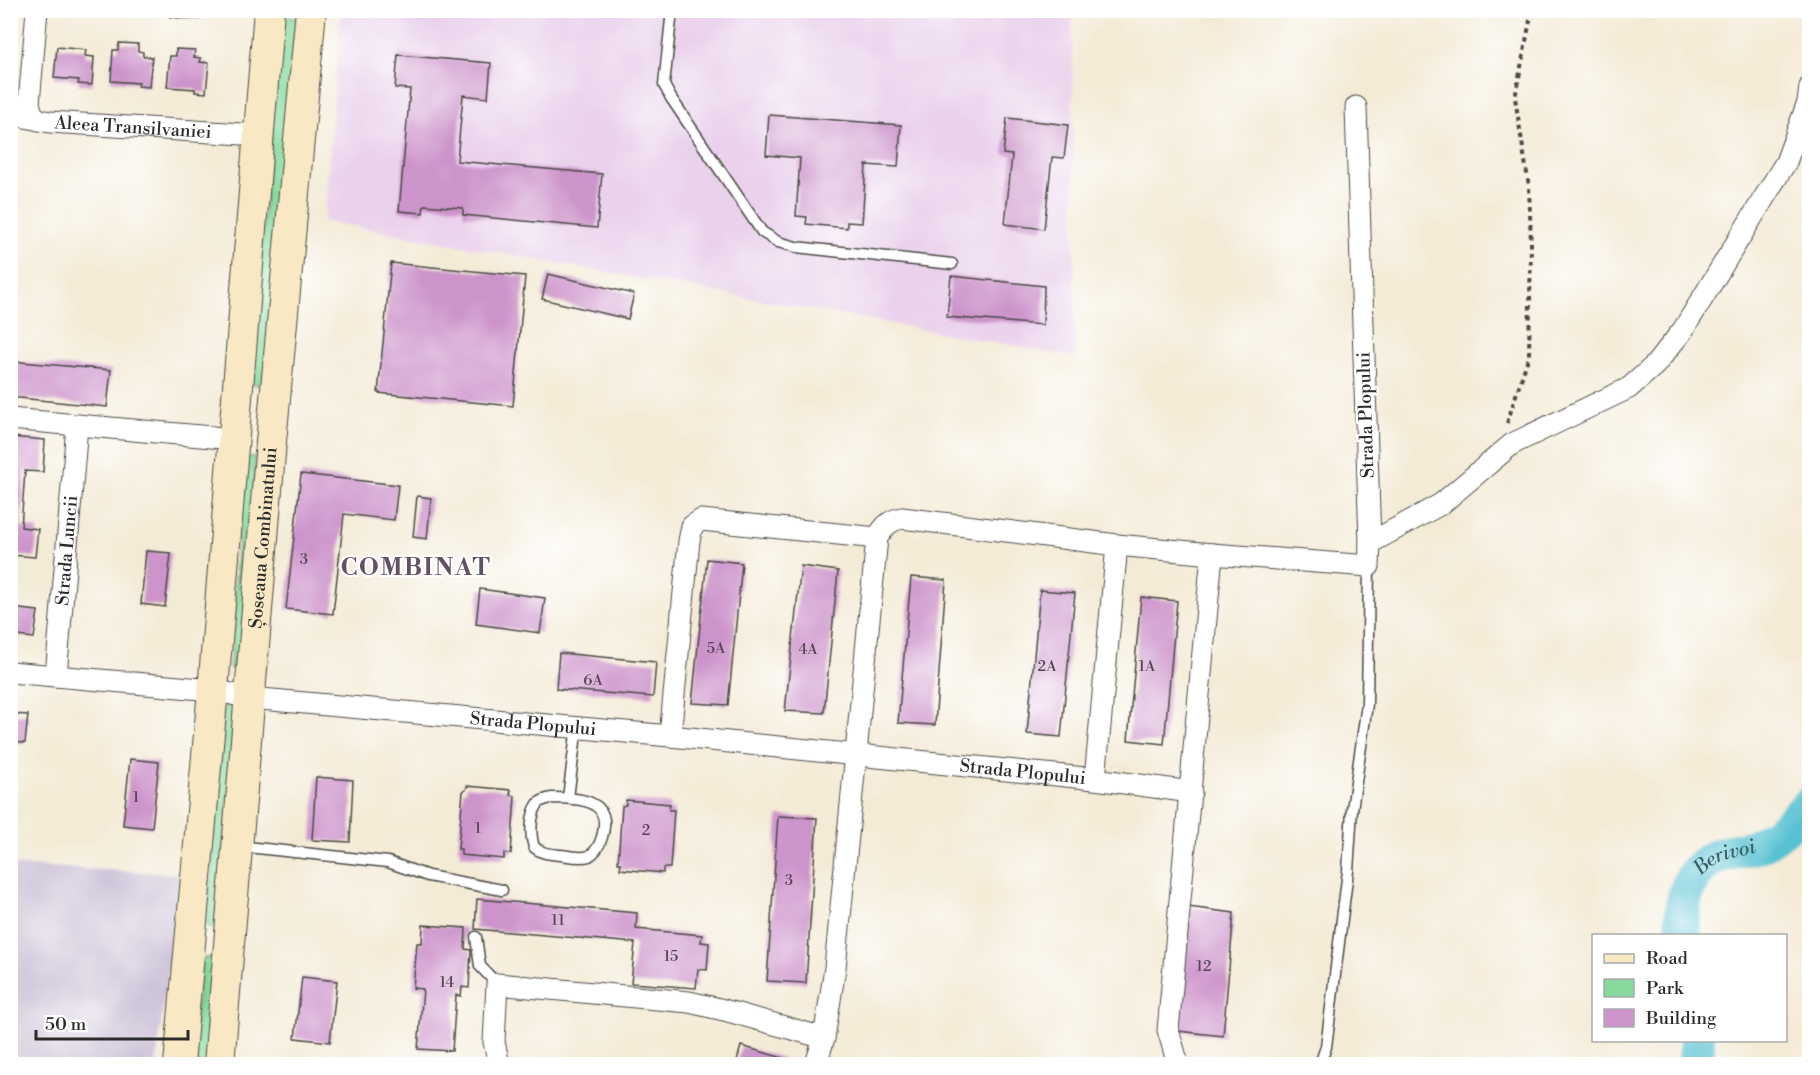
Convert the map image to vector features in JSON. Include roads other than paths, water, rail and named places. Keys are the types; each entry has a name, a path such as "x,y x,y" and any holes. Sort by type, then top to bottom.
{"main road":[{"name":"Șoseaua Combinatului","path":"179,1065 213,690 269,10"},
{"name":"Șoseaua Combinatului","path":"219,1065 271,442 311,10"},
{"path":"234,439 271,442"},
{"path":"191,944 229,948"}],"street":[{"path":"37,10 29,103 32,114 39,120"},
{"path":"1370,543 1441,504 1512,444 1629,388 1655,365 1683,330 1786,162 1808,102 1809,87"},
{"name":"Strada Plopului","path":"1356,107 1369,566"},
{"name":"Aleea Transilvaniei","path":"10,114 39,120 259,135"},
{"path":"10,419 234,439"},
{"name":"Strada Luncii","path":"56,676 77,426"},
{"path":"816,1065 824,1038 835,968 877,538 884,526 894,519 902,518 1117,545 1369,566"},
{"path":"670,736 688,541 692,526 701,520 877,538"},
{"path":"1095,779 1117,545"},
{"path":"1178,1065 1168,1030 1212,554"},
{"path":"10,672 213,690"},
{"name":"Strada Plopului","path":"213,690 250,698 578,726 1095,779 1191,792"},
{"path":"499,1065 494,1042 497,984 689,1002 824,1038"}],"lane":[{"path":"672,10 664,85 762,232 778,242 796,247 952,264"},
{"path":"1320,1065 1326,1047 1348,871 1352,810 1367,704 1369,566"},
{"path":"568,798 578,726"},
{"path":"552,798 568,798 586,801 600,808 605,818 600,842 590,855 582,857 547,854 534,847 531,839 533,817 538,803 552,798"},
{"path":"238,846 388,862 428,876 502,890"},
{"path":"476,937 480,966 497,984"}],"waterway":[{"name":"Berivoi","path":"1684,934 1684,900 1687,889 1698,870 1718,856 1763,843 1788,825 1810,803"},
{"name":"Berivoi","path":"1696,1064 1697,1042"}],"district":[{"name":"COMBINAT","path":"416,568"}]}
